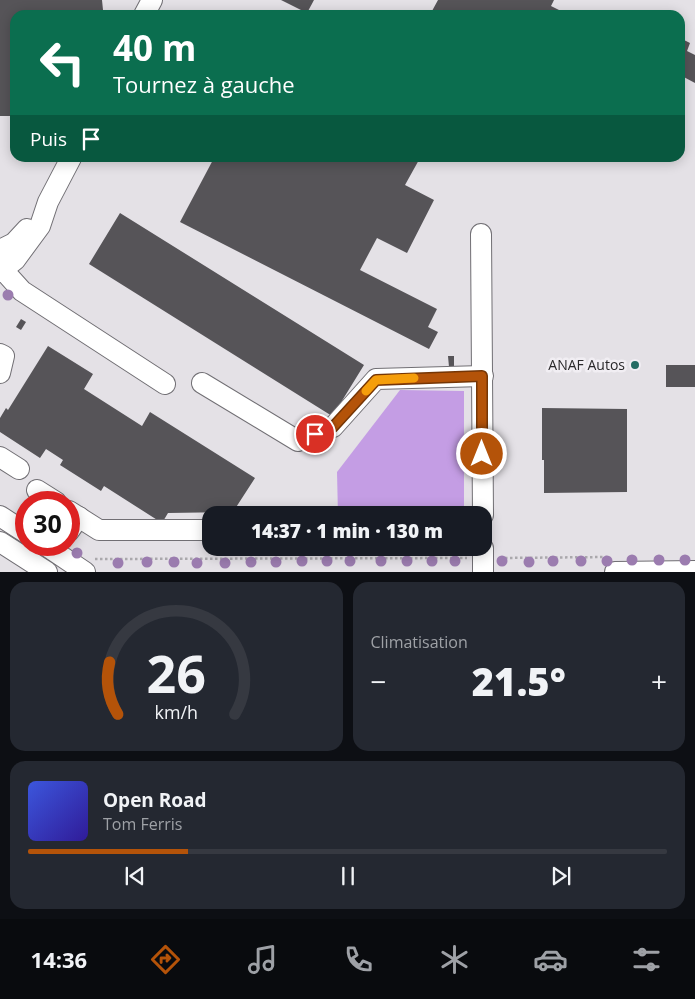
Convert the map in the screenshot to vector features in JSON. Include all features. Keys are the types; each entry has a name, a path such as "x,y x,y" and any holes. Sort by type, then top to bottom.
{"street":[{"path":"0,250 14,243 26,232 48,202 69,162"},
{"path":"48,202 40,226 32,238 16,260 1,268 22,291 165,384"},
{"path":"481,234 483,506"},
{"path":"0,354 4,356 0,373"},
{"path":"202,383 298,441 333,427 376,380 482,376"},
{"path":"0,457 18,469"},
{"path":"0,516 15,526"},
{"path":"80,523 99,530 202,530"},
{"path":"0,542 47,572"},
{"path":"72,556 87,563"},
{"path":"612,564 695,571"}],"path":[{"path":"87,563 95,559 483,559 612,564"}],"shaded area":[{"path":"400,390 464,391 464,506 338,506 337,472"}],"building":[{"path":"0,0 102,0 103,10 10,10 10,116 0,116"},
{"path":"281,0 314,0 309,10 301,10"},
{"path":"438,0 554,0 551,6 559,10 433,10"},
{"path":"685,40 690,43 687,51 695,55 695,83 685,78"},
{"path":"212,162 418,162 405,185 434,200 407,253 377,238 360,270 437,309 428,327 438,332 429,349 180,222"},
{"path":"120,213 364,365 340,404 336,416 332,416 89,264"},
{"path":"21,319 26,322 21,330 16,327"},
{"path":"48,346 93,374 84,389 142,426 150,412 255,478 237,506 202,506 202,512 168,513 162,523 104,486 101,491 60,465 63,460 46,449 40,458 0,432 0,418 6,408 8,410"},
{"path":"448,356 454,356 454,367 449,367"},
{"path":"666,365 695,365 695,387 666,387"},
{"path":"542,408 627,409 627,492 544,493"}],"slow traffic":[{"path":"366,391 376,380 414,378"}],"place":[{"name":"ANAF Autos","path":"635,365"}],"route":[{"path":"315,434 333,427 376,380 482,376 482,454"}]}
